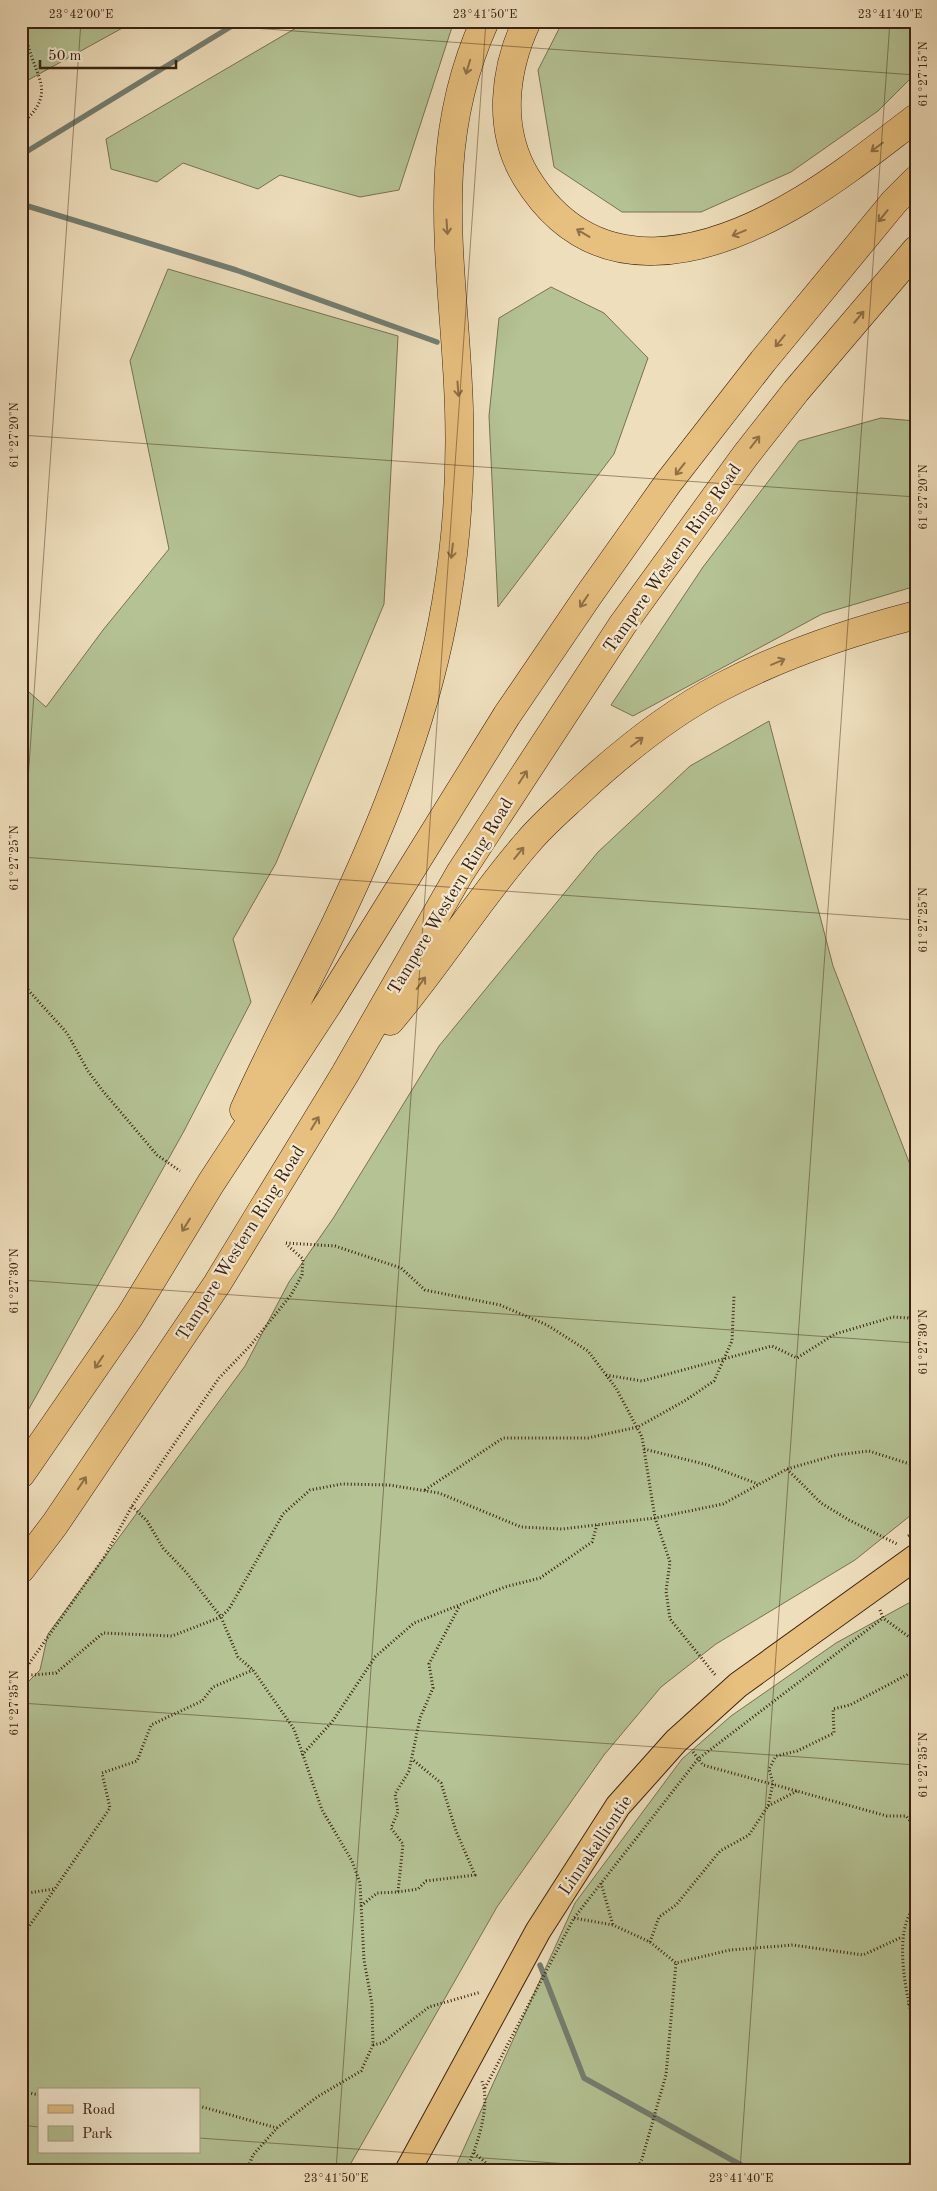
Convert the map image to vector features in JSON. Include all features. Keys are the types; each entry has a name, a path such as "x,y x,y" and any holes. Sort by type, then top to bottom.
{"highway":[{"path":"212,1183 260,1072 334,925 375,837 402,766 436,649 446,602 459,487 459,407 447,218 449,157 458,98 469,62 485,21"},
{"path":"527,21 510,62 508,78 507,120 513,148 521,169 536,193 552,211 586,236 609,246 650,252 681,250 714,242 743,232 804,199 916,118"},
{"path":"21,1474 130,1316 212,1183 328,1004 507,715 588,596 668,484 763,361 894,202 916,180"},
{"name":"Tampere Western Ring Road","path":"21,1569 55,1524 217,1284 345,1074 460,873 623,624 745,456 802,384 916,250"},
{"path":"345,1074 419,987 490,888 529,841 563,806 622,754 685,709 721,687 777,662 837,639 916,615"}],"main road":[{"name":"Linnakalliontie","path":"408,2170 538,1931 618,1806 676,1741 738,1685 870,1590 907,1550"}],"path":[{"path":"21,125 40,103 42,84 28,44 24,21"},
{"path":"21,982 67,1033 88,1071 102,1090 157,1155 180,1171"},
{"path":"21,991 26,988"},
{"path":"21,1675 105,1556 132,1506 220,1378 250,1346 291,1295 302,1275 303,1259 286,1243 335,1246 401,1268 425,1290 500,1305 547,1325 588,1351 616,1388 638,1427 644,1449 655,1518 670,1562 666,1591 670,1619 716,1676"},
{"path":"425,1491 504,1438 588,1438 638,1427 686,1400 714,1381 732,1341 734,1296"},
{"path":"606,1375 642,1382 772,1346 797,1358 835,1334 893,1317 908,1318 916,1322"},
{"path":"644,1449 708,1465 758,1485"},
{"path":"21,1675 56,1673 103,1633 172,1636 221,1617 229,1609 283,1514 310,1490 342,1484 389,1485 440,1493 521,1527 562,1529 655,1518 723,1504 787,1469 836,1455 869,1451 916,1466"},
{"path":"787,1469 821,1503 907,1550"},
{"path":"132,1506 147,1521 163,1548 186,1572 221,1617 238,1657 254,1670 294,1729 322,1810 352,1861 360,1884 364,1960 372,2004 373,2045 361,2071 317,2097 277,2128 253,2155 247,2170"},
{"path":"302,1755 332,1722 375,1657 414,1623 459,1607 505,1587 540,1578 592,1542 597,1525"},
{"path":"870,1590 883,1618 916,1642"},
{"path":"398,1892 403,1844 392,1828 398,1812 395,1794 409,1771 420,1718 433,1688 429,1664 459,1607"},
{"path":"466,2170 474,2152 481,2126 485,2088 574,1918 698,1759 883,1618"},
{"path":"21,1931 28,1928 110,1808 102,1773 137,1761 152,1725 202,1701 213,1687 254,1670"},
{"path":"650,1942 659,1917 676,1905 720,1851 748,1834 768,1806 773,1783 769,1769 776,1756 797,1751 834,1733 833,1709 850,1705 916,1670"},
{"path":"676,1741 691,1750 703,1765 887,1816 906,1816 916,1828"},
{"path":"361,1906 377,1894 418,1889 426,1881 475,1875 456,1831 441,1783 412,1759"},
{"path":"768,1806 798,1791"},
{"path":"601,1883 613,1924"},
{"path":"21,1894 54,1888"},
{"path":"916,1906 910,1912 902,1937 908,2006 916,2030"},
{"path":"574,1918 613,1924 650,1942 676,1963"},
{"path":"676,1963 730,1950 793,1945 863,1955 902,1937"},
{"path":"636,2170 642,2159 666,2075 676,1963"},
{"path":"373,2045 382,2043 429,2007 484,1991"},
{"path":"908,2006 916,1998"},
{"path":"470,2056 485,2088"},
{"path":"21,2091 38,2095"},
{"path":"200,2106 277,2128"},
{"path":"908,2170 916,2140"},
{"path":"474,2152 496,2170"}],"green space":[{"path":"21,21 135,21 21,84"},
{"path":"308,21 454,21 399,190 360,197 280,175 258,189 183,163 157,182 111,169 106,139"},
{"path":"563,21 916,21 916,73 878,111 791,172 701,212 622,212 554,167 538,70"},
{"path":"168,269 398,336 384,604 276,863 233,939 251,1002 184,1131 21,1423 21,685 46,707 103,630 169,549 130,361"},
{"path":"551,287 604,313 648,358 614,454 498,607 489,416 499,318"},
{"path":"881,418 916,421 916,586 822,614 633,716 611,705 703,567 799,441"},
{"path":"769,721 833,966 916,1180 916,1511 855,1560 716,1644 661,1687 604,1755 497,1907 347,2170 21,2170 21,1689 40,1670 48,1634 245,1366 289,1282 334,1217 439,1046 598,852 690,766"},
{"path":"916,1599 916,2170 454,2170 575,1903 682,1759 731,1716 836,1643"}],"waterway":[{"path":"21,155 240,21"},
{"path":"21,204 236,270 437,342"},
{"path":"540,1965 584,2078 750,2170"}]}
